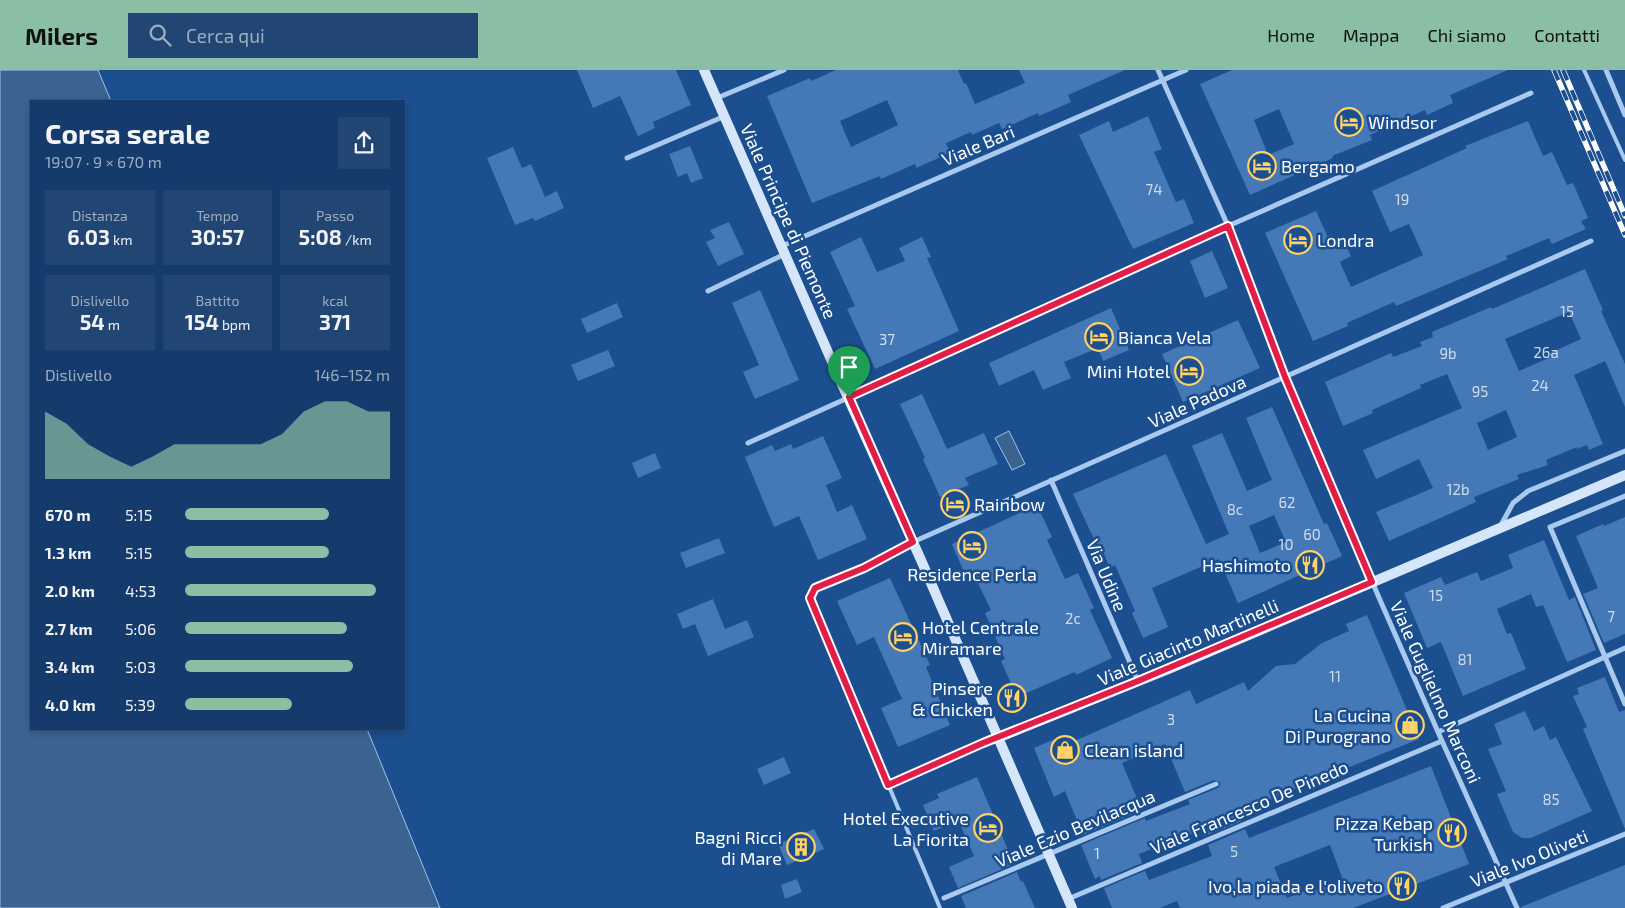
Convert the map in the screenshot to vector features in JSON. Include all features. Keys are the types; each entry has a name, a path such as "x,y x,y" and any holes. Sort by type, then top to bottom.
{"street":[{"name":"Viale Principe di Piemonte","path":"704,70 1070,903"},
{"path":"717,98 784,70"},
{"name":"Viale Guglielmo Marconi","path":"1158,70 1228,226 1285,377 1372,582 1517,908"},
{"name":"Viale Bari","path":"708,291 784,250 1186,70"},
{"path":"1606,70 1625,115"},
{"path":"748,443 1228,226 1531,93"},
{"path":"627,158 725,116"},
{"name":"Viale Padova","path":"815,588 864,568 913,542 1051,480 1591,241"},
{"path":"1500,528 1513,503 1528,491 1625,451"},
{"name":"Viale Giacinto Martinelli","path":"888,785 1625,475"},
{"name":"Via Udine","path":"1051,480 1138,681"},
{"path":"1625,496 1550,527 1625,704"},
{"path":"1438,732 1625,648"},
{"name":"Viale Francesco De Pinedo","path":"1070,903 1442,741"},
{"name":"Viale Ezio Bevilacqua","path":"944,898 1216,784"},
{"name":"Viale Ivo Oliveti","path":"1443,908 1625,834"}],"lane":[{"path":"1584,70 1625,160"},
{"path":"815,588 810,598 940,908"}],"water":[{"path":"0,70 98,70 111,100 30,100 30,730 367,730 440,908 0,908"},
{"path":"1009,431 1025,464 1012,470 995,438"}],"building":[{"path":"577,70 676,70 691,105 653,122 655,128 638,136 620,96 593,108"},
{"path":"836,70 958,70 975,104 1025,83 1019,70 1125,70 1068,95 1071,102 1039,116 1038,113 1002,129 999,123 972,135 971,132 946,143 950,153 916,168 915,164 881,179 880,176 812,203 767,96 810,78 811,81","holes":["887,100 898,125 851,147 840,121"]},
{"path":"1232,70 1508,70 1450,95 1453,103 1427,115 1425,110 1370,135 1372,140 1332,156 1333,158 1250,195 1200,84","holes":["1279,109 1294,144 1268,155 1254,120"]},
{"path":"1148,116 1162,149 1154,152 1176,202 1184,199 1194,223 1133,249 1079,135 1109,121 1113,132"},
{"path":"1528,121 1543,156 1552,152 1567,185 1573,183 1588,218 1581,221 1586,229 1552,244 1549,238 1506,256 1508,259 1396,306 1394,302 1347,323 1348,326 1313,341 1265,233 1316,211 1330,242 1342,237 1351,256 1340,262 1351,287 1423,255 1409,224 1390,232 1372,191 1467,148 1465,146"},
{"path":"690,146 703,178 691,183 687,173 678,177 669,154"},
{"path":"513,147 522,168 531,164 545,197 557,191 564,208 535,221 533,218 515,225 487,158"},
{"path":"729,222 744,254 718,266 706,242 715,238 710,230"},
{"path":"861,237 877,272 905,261 899,248 922,237 931,257 927,258 959,331 875,369 847,309 855,306 830,252"},
{"path":"1212,251 1228,288 1205,298 1190,261"},
{"path":"1585,269 1603,310 1601,311 1625,364 1625,407 1605,361 1574,375 1603,444 1589,450 1587,445 1577,449 1577,447 1546,460 1548,465 1517,475 1519,479 1474,497 1476,502 1389,541 1376,512 1433,488 1419,459 1376,479 1363,450 1462,408 1447,374 1420,385 1421,388 1372,410 1373,413 1343,426 1325,382 1391,353 1393,357 1422,346 1420,342 1433,337 1432,332 1491,307 1492,309","holes":["1569,312 1581,339 1550,353 1551,357 1519,371 1505,339","1506,410 1517,437 1488,450 1477,423"]},
{"path":"760,290 799,380 755,399 743,372 759,365 732,303"},
{"path":"617,303 623,317 587,333 581,319"},
{"path":"1111,308 1129,350 1103,361 1098,348 1064,362 1071,378 1043,390 1034,370 999,386 989,363"},
{"path":"1238,320 1260,368 1183,402 1162,354"},
{"path":"608,350 615,366 578,381 571,365"},
{"path":"922,394 947,449 984,433 998,464 965,478 969,485 940,497 923,459 925,458 900,404"},
{"path":"1272,407 1324,524 1327,523 1342,556 1238,603 1219,559 1152,588 1168,627 1143,638 1132,613 1135,611 1115,565 1110,568 1101,547 1098,548 1073,494 1166,454 1206,544 1229,534 1192,446 1222,433 1247,491 1272,480 1246,418","holes":["1274,515 1286,542 1260,553 1249,526"]},
{"path":"823,436 842,478 826,485 837,512 852,505 867,539 818,560 799,516 774,527 745,457 772,445 775,451 791,444 793,449"},
{"path":"655,453 661,468 638,478 632,463"},
{"path":"1037,505 1052,537 1047,540 1065,579 1078,573 1094,608 1090,610 1112,658 1076,675 1075,672 1017,697 1001,661 1005,659 985,613 991,610 971,569 964,572 952,544"},
{"path":"1625,517 1625,634 1604,643 1583,594 1598,588 1576,536"},
{"path":"719,538 725,553 686,568 680,553"},
{"path":"1544,540 1569,600 1575,597 1596,650 1567,662 1543,605 1536,607 1531,594 1497,609 1507,634 1511,633 1526,669 1463,696 1441,642 1427,648 1404,593 1441,577 1445,585 1477,572 1481,581 1513,568 1508,555"},
{"path":"890,578 930,665 926,667 950,725 898,747 881,708 902,699 874,637 857,645 837,601"},
{"path":"713,599 725,629 747,620 754,637 708,656 695,624 683,629 677,614"},
{"path":"1367,615 1419,739 1238,812 1242,821 1205,836 1202,830 1139,854 1142,863 1101,880 1100,876 1095,879 1081,845 1145,818 1146,821 1190,804 1188,800 1218,788 1220,782 1214,780 1185,792 1165,744 1122,763 1142,810 1083,835 1065,791 1054,797 1034,748 1057,738 1061,747 1190,690 1196,704 1244,682 1248,691 1276,666 1295,664 1322,643 1349,631 1346,624"},
{"path":"1605,677 1619,712 1625,710 1625,829 1583,729 1587,727 1573,696 1579,694 1577,688"},
{"path":"1525,711 1534,731 1544,726 1550,740 1556,737 1592,811 1531,838 1522,838 1513,832 1497,794 1506,791 1488,749 1502,744 1494,724"},
{"path":"784,757 791,773 764,785 757,769"},
{"path":"1431,766 1469,864 1353,908 1180,908 1177,901 1160,908 1112,908 1104,888 1145,871 1149,880 1212,856 1208,845 1245,829 1249,838","holes":["1330,845 1343,880 1311,892 1310,889 1287,898 1274,867"]},
{"path":"977,777 1014,864 958,888 949,867 974,856 958,820 934,831 923,805 939,798 937,794"},
{"name":"Bagni Ricci di Mare","path":"814,829 824,849 787,865 778,844"},
{"path":"1625,865 1625,908 1521,908 1521,907"},
{"path":"1017,872 1035,908 966,908 961,896"},
{"path":"797,879 802,892 785,899 781,885"}],"railway":[{"path":"1554,70 1625,235"},
{"path":"1563,70 1625,216"}],"place":[{"name":"Windsor","path":"1349,122"},
{"name":"Bergamo","path":"1262,166"},
{"name":"Londra","path":"1298,240"},
{"name":"Bianca Vela","path":"1099,337"},
{"name":"Mini Hotel","path":"1189,371"},
{"name":"Rainbow","path":"955,504"},
{"name":"Residence Perla","path":"972,546"},
{"name":"Hashimoto","path":"1310,565"},
{"name":"Hotel Centrale Miramare","path":"903,637"},
{"name":"Pinsere & Chicken","path":"1012,698"},
{"name":"La Cucina Di Purograno","path":"1410,725"},
{"name":"Clean island","path":"1065,750"},
{"name":"Hotel Executive La Fiorita","path":"988,828"},
{"name":"Pizza Kebap Turkish","path":"1452,833"},
{"name":"Bagni Ricci di Mare","path":"801,847"},
{"name":"Ivo,la piada e l'oliveto","path":"1402,886"}],"route":[{"path":"1228,226 1285,377 1372,582 1138,681 983,743 888,785 810,598 815,588 864,568 913,542 849,397 1228,226"}]}
